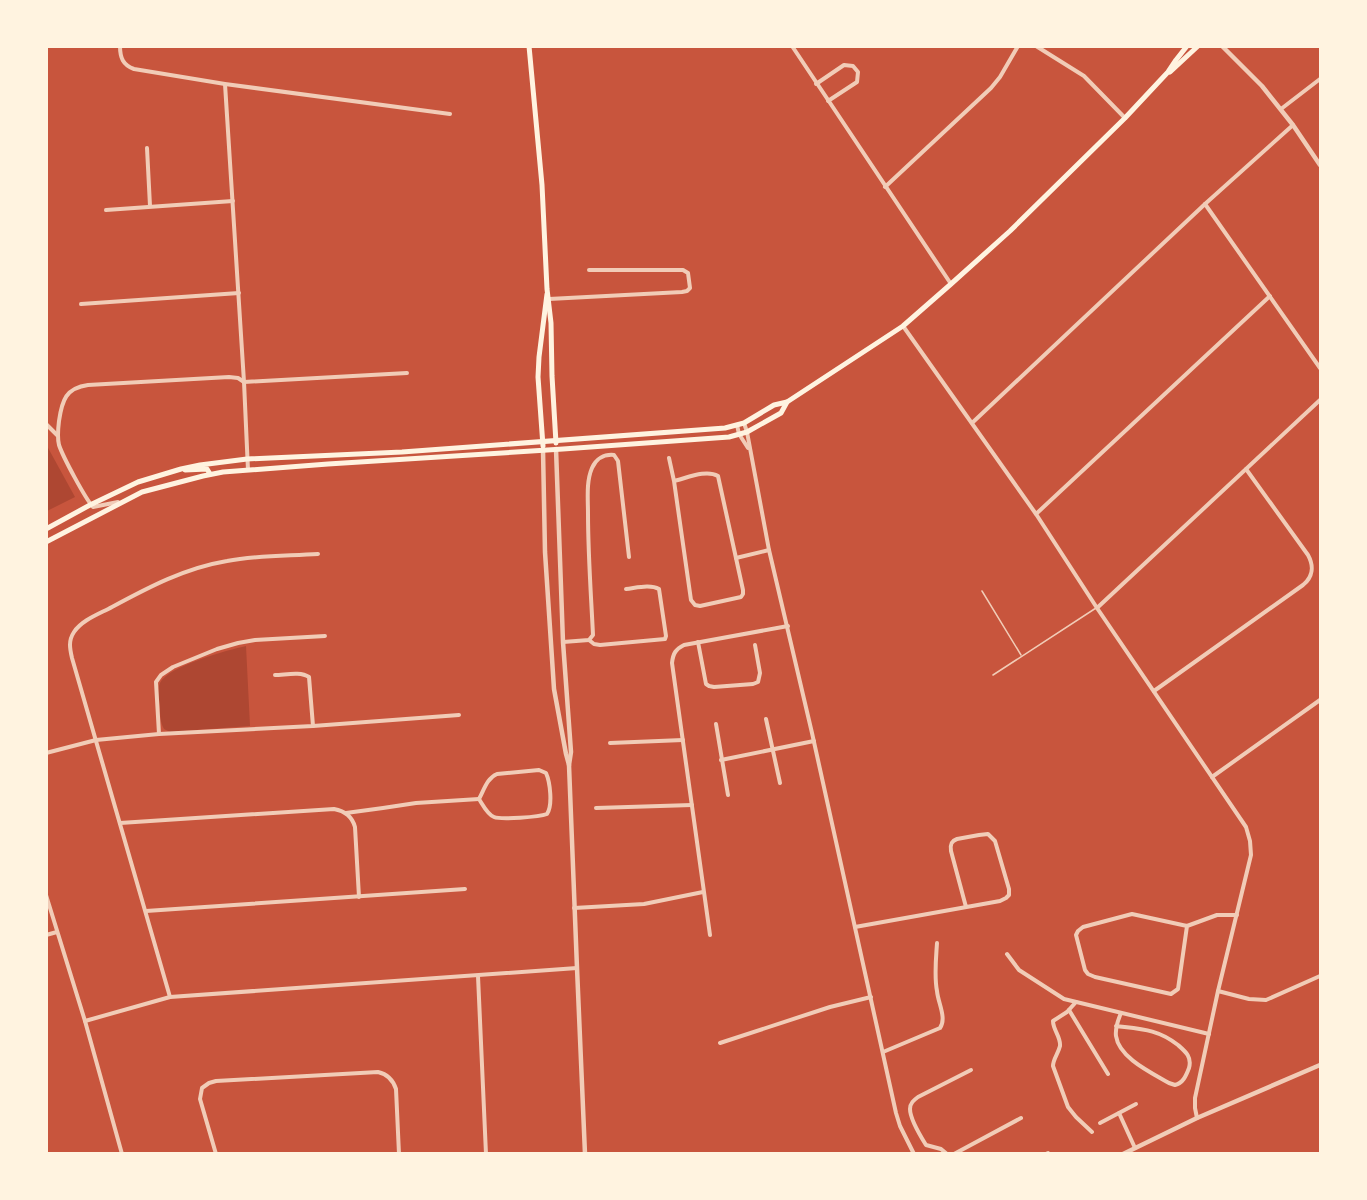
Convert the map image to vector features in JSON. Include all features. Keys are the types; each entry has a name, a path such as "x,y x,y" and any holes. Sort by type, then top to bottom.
{"main road":[{"path":"529,46 542,185 547,290 538,377 543,450"},
{"path":"46,529 138,482 200,465 247,459 542,443 725,428 744,423 774,405 787,402 903,326 1010,231 1125,118 1168,72 1187,46"},
{"path":"1168,72 1177,67 1198,46"},
{"path":"547,290 551,323 556,449"},
{"path":"46,542 142,492 210,474 729,437 747,432 781,413 787,402"},
{"path":"181,469 207,470 210,474"}],"street":[{"path":"120,46 124,63 134,69 225,84 450,114"},
{"path":"792,46 951,284"},
{"path":"885,187 991,88 1018,46"},
{"path":"1036,46 1084,76 1125,118"},
{"path":"1222,46 1262,86 1281,109 1320,165"},
{"path":"1228,46 1229,54"},
{"path":"816,84 844,65 850,64 858,72 857,82 828,101"},
{"path":"1281,109 1320,79"},
{"path":"225,84 248,470"},
{"path":"972,423 1205,204 1293,125"},
{"path":"147,148 150,206"},
{"path":"106,210 233,201"},
{"path":"1205,204 1320,368"},
{"path":"549,299 682,292 690,288 688,273 683,270 589,270"},
{"path":"81,304 239,293"},
{"path":"1036,514 1270,296"},
{"path":"903,326 1036,514 1246,828 1251,841 1251,855 1218,991 1196,1098 1197,1118"},
{"path":"122,502 95,508 90,505 61,450 58,435 64,400 71,391 81,386 229,377 238,378 244,382 408,373"},
{"path":"1097,608 1320,400"},
{"path":"744,423 769,550 900,1126 914,1154"},
{"path":"46,424 58,435"},
{"path":"737,425 739,434 750,451"},
{"path":"556,449 562,642 570,746 574,908 585,1154"},
{"path":"543,450 545,552 551,647 556,698 569,765"},
{"path":"589,640 593,635 588,543 588,488 595,463 601,457 609,454 614,455 618,461 629,557"},
{"path":"669,458 692,600 695,604 703,606 742,596 743,590 718,476 706,473 674,481"},
{"path":"1154,691 1303,585 1310,577 1312,563 1308,555 1246,469"},
{"path":"736,558 769,550"},
{"path":"171,997 70,649 70,639 80,625 92,617 156,583 193,569 247,558 318,554"},
{"path":"562,642 589,640 600,645 665,639 659,589 656,587 626,589"},
{"path":"710,935 672,663 673,655 684,645 788,626"},
{"path":"159,734 156,682 172,667 238,643 325,636"},
{"path":"698,642 706,684 714,687 758,682 760,673 755,645"},
{"path":"275,675 299,674 309,677 313,726"},
{"path":"1212,777 1320,700"},
{"path":"46,753 96,740 159,734 459,715"},
{"path":"766,719 780,783"},
{"path":"716,724 728,795"},
{"path":"610,743 683,740"},
{"path":"721,760 814,741"},
{"path":"540,770 548,775 550,806 549,811 543,815 495,818 488,813 479,799 489,779 497,774 540,770"},
{"path":"120,823 334,809 346,813 416,802 479,799"},
{"path":"596,808 692,805"},
{"path":"346,813 355,827 359,897"},
{"path":"855,927 1000,901 1006,898 1009,889 996,845 988,834 953,840 950,845 966,907"},
{"path":"146,911 465,889"},
{"path":"574,908 644,904 703,892"},
{"path":"46,895 85,1021 122,1154"},
{"path":"1187,926 1178,989 1172,994 1088,974 1084,968 1076,935 1083,927 1132,914 1187,926 1217,915 1237,915"},
{"path":"46,935 57,932"},
{"path":"883,1052 942,1026 943,1018 936,985 937,943"},
{"path":"1007,954 1021,972 1063,999 1209,1034"},
{"path":"85,1021 171,997 577,968"},
{"path":"478,976 486,1154"},
{"path":"1218,991 1249,999 1266,1000 1320,976"},
{"path":"720,1043 830,1007 871,997"},
{"path":"1076,1002 1053,1021 1060,1046 1053,1060 1053,1066 1068,1107 1092,1132"},
{"path":"1069,1010 1108,1074"},
{"path":"1116,1026 1158,1033 1183,1049 1191,1061 1182,1082 1172,1084 1137,1064 1127,1055 1119,1045 1116,1036 1116,1026 1121,1013"},
{"path":"1123,1154 1197,1118 1320,1065"},
{"path":"947,1154 940,1149 926,1145 912,1116 910,1106 918,1097 971,1070"},
{"path":"216,1154 200,1099 206,1084 216,1081 378,1072 389,1077 396,1089 399,1154"},
{"path":"1100,1123 1136,1104"},
{"path":"1119,1113 1135,1148"},
{"path":"954,1154 1021,1118"}],"lane":[{"path":"982,591 1022,656"},
{"path":"993,675 1097,608"}],"shaded area":[{"path":"47,446 75,497 46,511"},
{"path":"246,646 250,726 170,732 164,729 160,718 158,691 165,677 199,660"}]}
